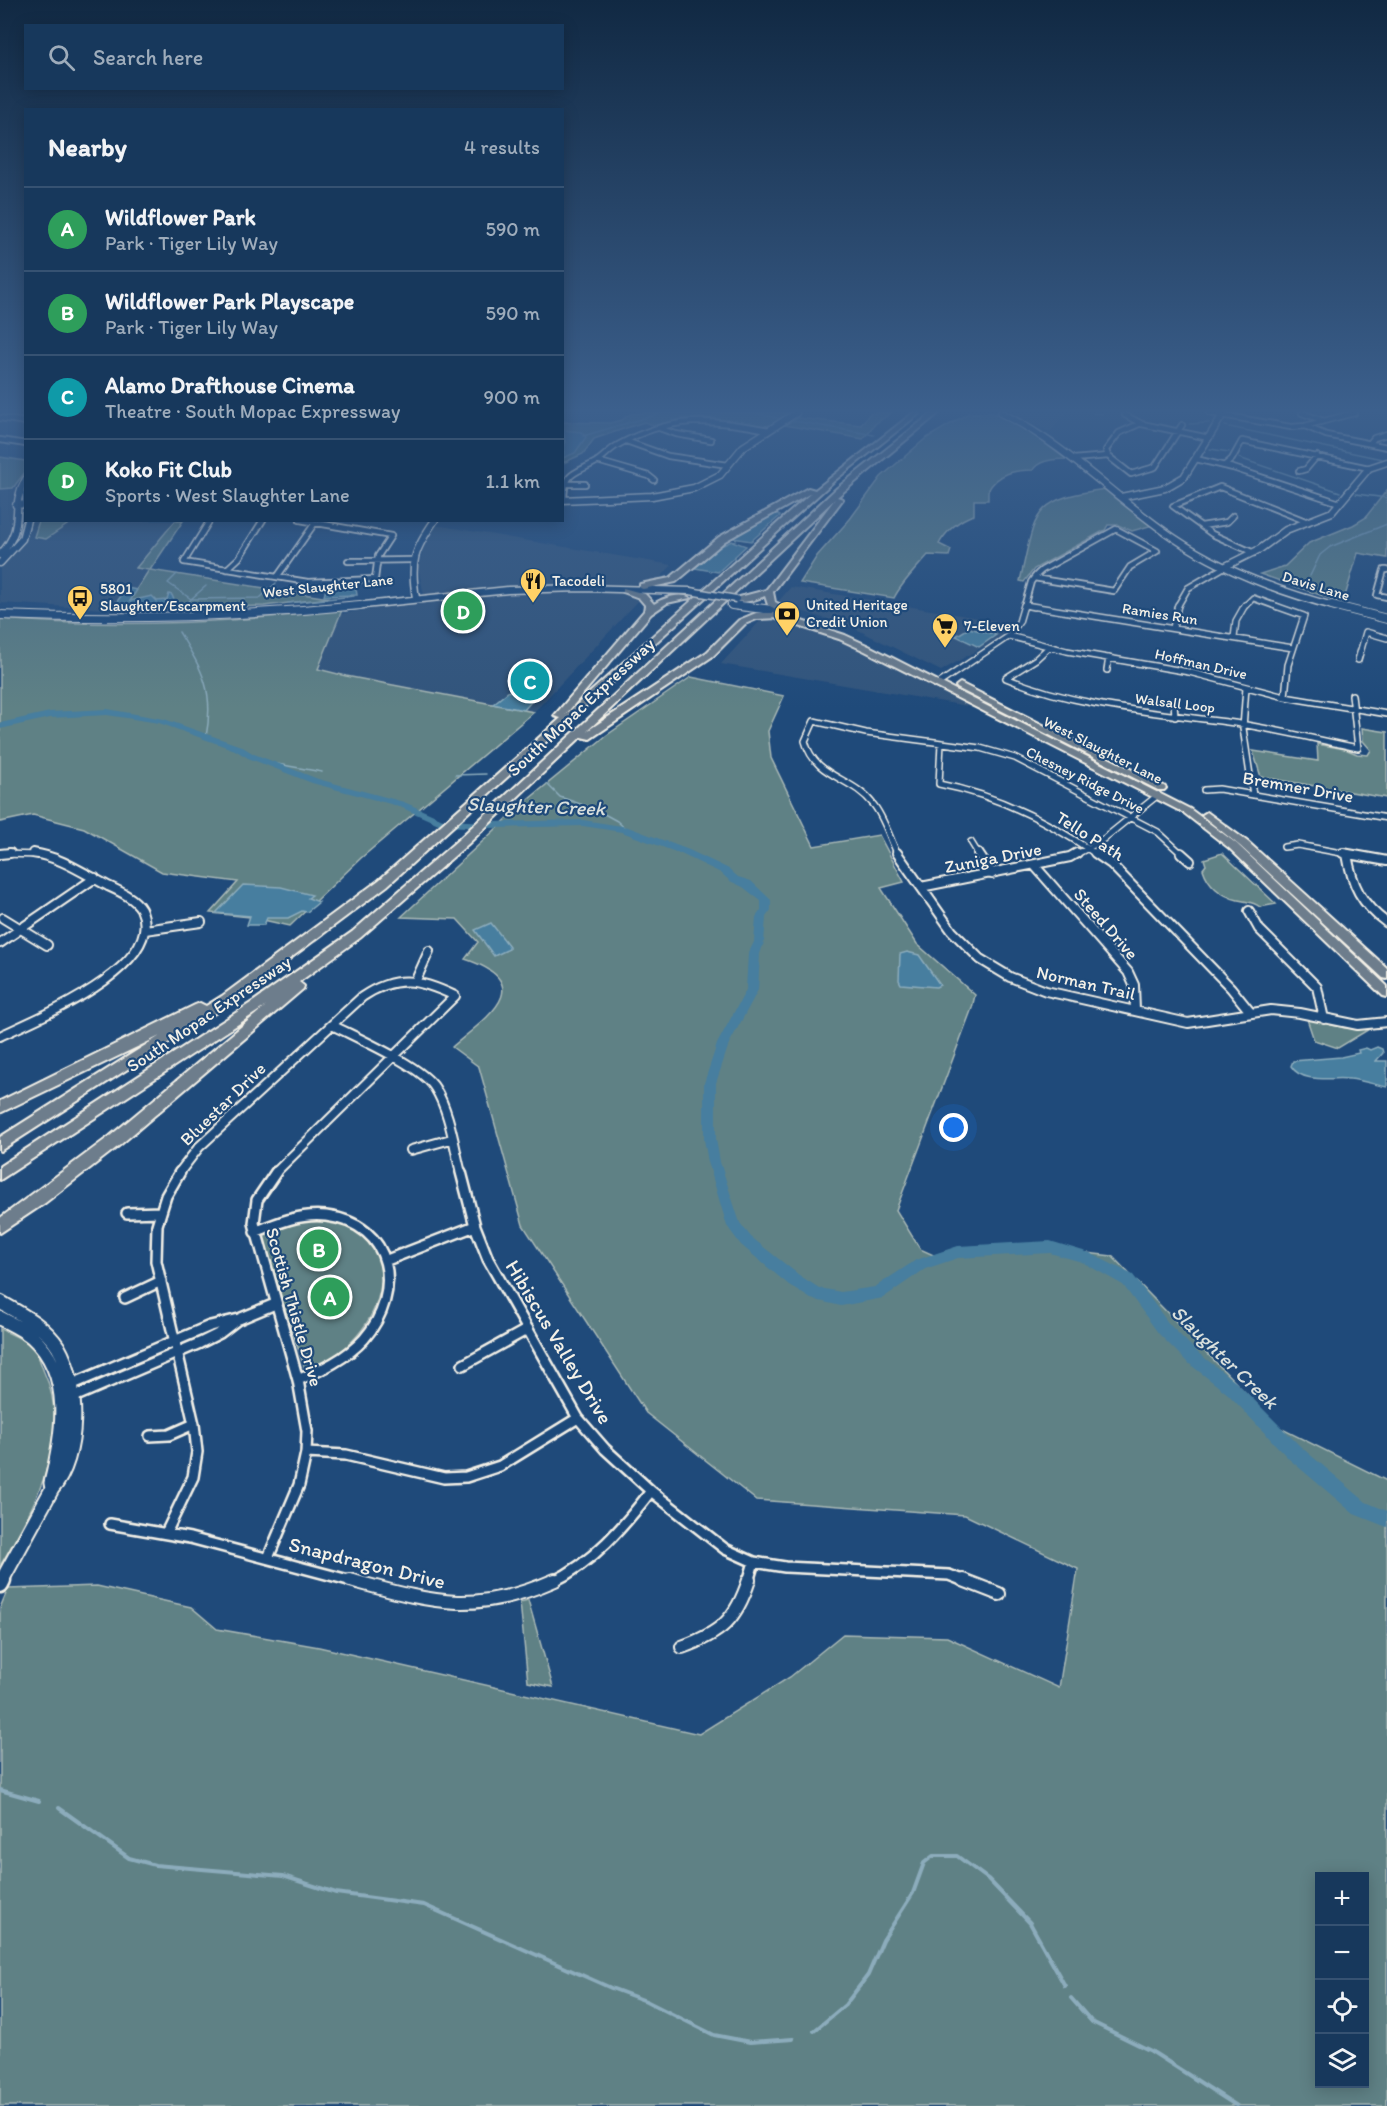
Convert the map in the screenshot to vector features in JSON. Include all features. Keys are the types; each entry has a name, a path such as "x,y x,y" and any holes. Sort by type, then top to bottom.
{"highway":[{"path":"644,586 663,584 680,575 722,539 772,511"},
{"name":"South Mopac Expressway","path":"0,1145 199,1018 366,896 438,836 795,511"},
{"name":"South Mopac Expressway","path":"0,1174 259,1004 356,935 465,841 732,588 818,511"},
{"path":"742,622 740,613 733,602 769,592 831,511"},
{"path":"528,752 648,612 664,602 688,595 681,585 680,575"},
{"path":"626,590 646,598 650,605 648,612"},
{"path":"769,592 771,603 788,612"},
{"path":"547,764 710,654 742,622 756,616 777,616"},
{"path":"0,1226 63,1182 133,1127 356,935"},
{"path":"0,1107 155,1032 270,968"}],"main road":[{"path":"0,555 14,545 19,527 17,511"},
{"name":"Davis Lane","path":"1142,511 1173,538 1300,597 1387,617"},
{"path":"1228,565 1254,553 1283,531 1333,511"},
{"path":"0,563 27,530 27,522"},
{"path":"415,595 411,570 412,560 418,544 434,522"},
{"name":"West Slaughter Lane","path":"0,615 98,616 232,610 591,583 644,586 788,612 893,652 942,681"},
{"name":"West Slaughter Lane","path":"415,595 473,586 658,590"},
{"name":"West Slaughter Lane","path":"0,607 98,616"},
{"name":"West Slaughter Lane","path":"758,608 777,616 847,635 1198,809 1221,825 1387,993"},
{"name":"West Slaughter Lane","path":"1062,742 1199,819 1257,862 1387,975"},
{"path":"0,1302 42,1327 59,1348 67,1363 67,1393 51,1483 52,1489 0,1584"},
{"path":"0,1318 32,1338 44,1351 67,1393"}],"street":[{"path":"1180,511 1215,536 1254,553"},
{"path":"1281,511 1308,522"},
{"path":"1201,526 1227,522 1233,516"},
{"path":"209,522 184,562 316,582 375,579 377,561 391,536 310,522"},
{"path":"227,569 239,558 262,522"},
{"path":"277,577 288,566 305,533 315,523"},
{"path":"942,681 1009,636 1019,622 1034,578 1044,568 1116,529 1156,551 1130,567 1114,591 1034,578"},
{"path":"348,561 412,560"},
{"path":"1173,628 1177,604 1186,590 1228,565"},
{"path":"1385,570 1377,595 1387,597"},
{"path":"1233,638 1236,615 1252,598 1304,616 1287,670 1285,697"},
{"name":"Ramies Run","path":"1024,605 1293,648"},
{"path":"1358,660 1366,632 1387,638"},
{"name":"Hoffman Drive","path":"1009,636 1049,647 1189,672 1285,697 1387,714"},
{"name":"Walsall Loop","path":"1049,647 1036,659 1006,678 1055,697 1175,717 1244,724 1358,748 1353,709"},
{"path":"1107,670 1109,658"},
{"path":"1246,687 1244,724 1253,795"},
{"path":"1352,695 1353,709"},
{"path":"1174,702 1175,717"},
{"name":"Chesney Ridge Drive","path":"814,722 872,734 987,750 1023,762 1163,835 1190,861"},
{"name":"Norman Trail","path":"814,722 806,741 809,755 819,765 855,788 873,804 900,859 964,945 998,972 1046,992 1178,1021 1198,1023 1273,1010 1358,1025 1387,1022"},
{"name":"Tello Path","path":"941,743 939,784 990,795 1089,849 1124,875 1251,1012"},
{"name":"Bremner Drive","path":"1204,790 1219,789 1387,818"},
{"name":"Zuniga Drive","path":"921,887 1035,866 1070,857 1089,849 1158,795"},
{"path":"971,842 992,874"},
{"path":"1284,847 1299,845 1387,861"},
{"path":"0,854 29,852 51,855 67,861 128,896 145,918 145,930 135,953 113,975 97,986 0,1036"},
{"path":"1347,854 1351,881 1357,896 1387,923"},
{"name":"Steed Drive","path":"1035,866 1128,972 1134,985 1136,1010"},
{"path":"0,943 95,878"},
{"path":"1249,911 1255,924 1313,981 1321,998 1324,1019"},
{"path":"3,918 47,945"},
{"path":"145,930 201,922"},
{"path":"416,980 429,951"},
{"name":"Bluestar Drive","path":"166,1533 195,1470 197,1440 161,1281 155,1244 161,1212 175,1178 199,1147 376,987 395,981 416,980 429,983 455,996"},
{"name":"Scottish Thistle Drive","path":"268,1558 293,1501 306,1453 307,1422 298,1380 255,1232 254,1208 264,1186 455,996"},
{"name":"Hibiscus Valley Drive","path":"332,1025 419,1072 435,1087 441,1099 475,1226 488,1259 578,1418 605,1449 651,1491 725,1549 754,1562 785,1567 949,1575 999,1594"},
{"path":"411,1150 452,1139"},
{"path":"127,1213 161,1212"},
{"path":"255,1232 300,1217 337,1218 355,1224 368,1233 387,1260 387,1297 380,1317 371,1331 343,1357 298,1380"},
{"path":"387,1260 475,1226"},
{"path":"125,1298 161,1281"},
{"path":"67,1393 174,1341 275,1304"},
{"path":"67,1393 177,1353 220,1333 239,1319"},
{"path":"463,1365 528,1329"},
{"path":"306,1453 346,1455 444,1478 466,1477 500,1466 578,1418"},
{"path":"150,1436 169,1435 194,1424"},
{"name":"Snapdragon Drive","path":"110,1524 166,1533 428,1601 461,1604 498,1600 547,1585 584,1564 626,1524 651,1491"},
{"path":"682,1647 713,1635 732,1617 747,1590 754,1562"}],"shaded area":[{"path":"0,511 24,511 24,522 182,522 123,610 0,603"},
{"path":"776,513 780,516 751,541 733,538"},
{"path":"437,526 672,565 534,712 346,676 318,668 340,614 425,600 418,567 425,543"},
{"path":"732,541 746,546 718,572 695,568 721,546"},
{"path":"355,583 357,595 324,596 327,585"},
{"path":"791,587 1009,623 1000,637 941,671 854,628 777,603"},
{"path":"127,588 137,590 130,601 152,596 157,601 167,600 169,594 174,600 172,604 165,604 160,608 112,608"},
{"path":"760,621 786,622 849,644 973,707 721,664"},
{"path":"969,628 996,635 979,647 956,636"},
{"path":"509,691 536,696 524,710 493,704"},
{"path":"243,885 281,887 312,895 308,898 319,902 307,912 302,911 288,918 267,918 264,925 247,925 250,916 216,913"},
{"path":"491,923 509,946 509,949 494,956 475,930"},
{"path":"907,952 919,955 940,985 936,987 901,984 899,980 900,954"},
{"path":"1377,1047 1382,1049 1383,1053 1376,1061 1387,1061 1387,1087 1355,1080 1318,1079 1302,1075 1291,1066 1293,1061 1341,1057 1359,1053 1358,1050 1366,1048 1370,1050"}],"green space":[{"path":"856,511 974,511 974,515 949,530 939,544 951,550 949,556 928,555 905,581 894,598 800,583 817,556"},
{"path":"1135,511 1153,525 1132,531 1118,525 1108,525 1105,530 1034,569 1024,582 1020,581 1034,525 1040,513"},
{"path":"1370,511 1387,511 1387,558 1358,553 1343,603 1260,574 1285,566 1309,543 1365,518"},
{"path":"38,522 72,522 46,539 34,537"},
{"path":"174,522 182,522 150,570 329,598 264,606 123,610 149,570 136,568"},
{"path":"342,610 318,669 534,712 361,858 290,926 250,917 210,913 238,882 162,872 84,828 33,815 0,822 0,619 85,623 171,623"},
{"path":"691,677 784,696 768,731 771,758 814,846 879,835 904,882 881,888 917,944 975,995 896,1210 920,1249 940,1258 1043,1248 1112,1256 1280,1428 1387,1481 1387,2106 0,2106 0,1608 8,1589 97,1586 191,1607 217,1629 319,1647 699,1734 790,1677 843,1634 947,1637 1059,1688 1078,1569 965,1515 756,1500 646,1413 523,1225 479,1067 452,1047 479,1025 499,1002 503,990 499,979 487,969 465,959 478,942 457,919 401,917 524,803 607,735"},
{"path":"1362,728 1387,732 1387,798 1261,777 1253,751 1318,761 1317,744 1368,755 1371,750 1363,741"},
{"path":"1222,853 1276,904 1260,907 1232,898 1216,889 1205,875 1204,859"},
{"path":"1307,1019 1345,1028 1371,1028 1338,1048 1314,1040"},
{"path":"311,1220 346,1225 368,1240 380,1261 381,1286 373,1311 357,1336 334,1356 305,1369 262,1239 265,1235 298,1222"},
{"path":"0,1329 25,1342 36,1352 52,1397 54,1422 52,1447 46,1472 25,1521 0,1566"},
{"path":"528,1600 553,1687 528,1682 520,1602"}],"waterway":[{"path":"1310,576 1320,555 1330,547 1387,524"},
{"path":"177,574 168,583 191,599"},
{"path":"191,599 260,598 276,583"},
{"path":"191,599 206,586"},
{"path":"288,603 354,596"},
{"path":"185,608 191,599"},
{"path":"179,632 204,681 209,706 206,737"},
{"name":"Slaughter Creek","path":"0,726 50,715 107,712 161,721 238,748 251,756 315,781 401,804 443,823 489,825 583,823 624,829 685,852 725,871 734,879 747,884 766,900 766,910 761,917 759,942 754,954 752,990 723,1044 710,1083 710,1139 714,1162 734,1226 746,1241 794,1280 816,1294 841,1299 878,1293 921,1264 958,1252 1050,1247 1085,1257 1128,1280 1164,1329 1192,1357 1233,1389 1295,1453 1360,1508 1387,1519"},
{"path":"266,762 322,772"},
{"path":"455,775 486,774"},
{"path":"547,784 560,797 595,809 617,821 628,831"},
{"path":"0,1790 39,1801"},
{"path":"59,1808 129,1858 155,1865 283,1876 336,1893 424,1905 611,1988 646,2001 714,2035 750,2042 793,2039"},
{"path":"814,2031 845,2005 868,1975 883,1940 913,1893 924,1863 933,1856 957,1856 988,1879 1030,1923 1065,1986"},
{"path":"1071,1998 1092,2022 1151,2051 1237,2106"}],"place":[{"name":"Tacodeli","path":"533,604"},
{"name":"Koko Fit Club","path":"463,611"},
{"name":"5801 Slaughter/Escarpment","path":"80,621"},
{"name":"United Heritage Credit Union","path":"787,637"},
{"name":"7-Eleven","path":"945,649"},
{"name":"Alamo Drafthouse Cinema","path":"530,681"},
{"name":"Wildflower Park Playscape","path":"319,1249"},
{"name":"Wildflower Park","path":"330,1297"}]}
